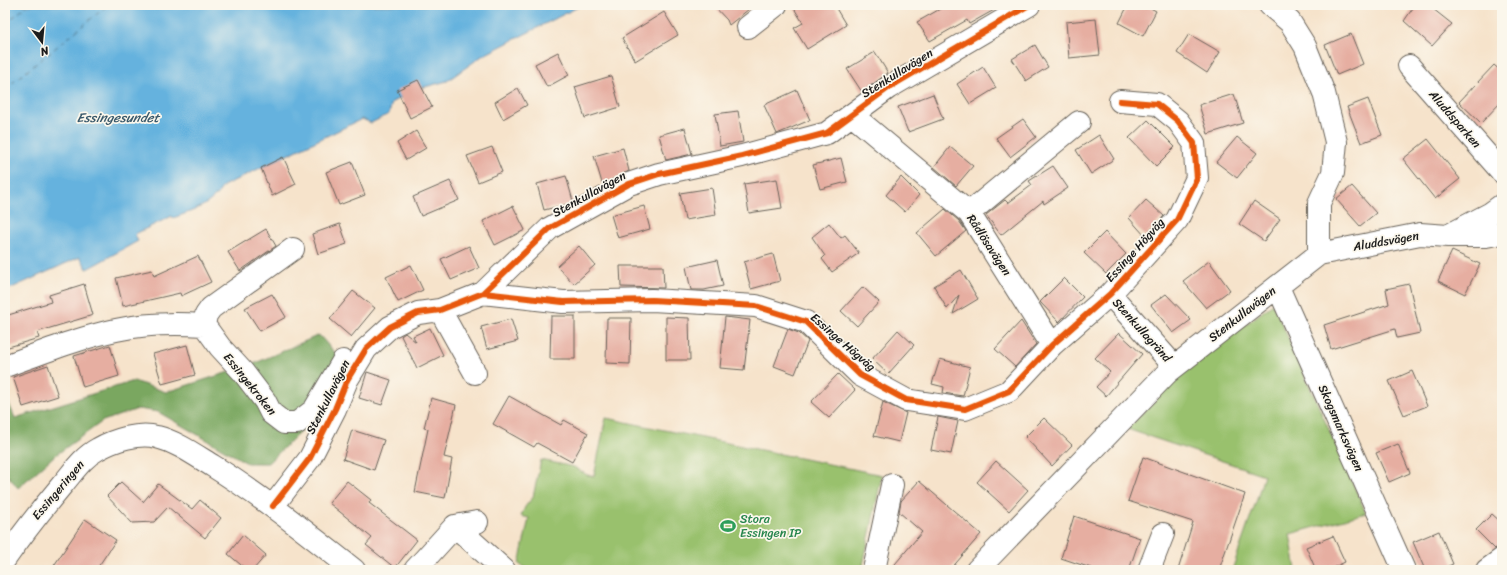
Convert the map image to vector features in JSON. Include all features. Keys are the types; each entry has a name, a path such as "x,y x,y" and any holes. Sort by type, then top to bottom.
{"street":[{"path":"748,27 776,5"},
{"name":"Stenkullavägen","path":"272,506 310,458 335,409 347,380 366,349 390,327 418,313 440,310 482,293 550,228 629,184 659,174 742,156 827,133 888,88 1029,5"},
{"path":"1270,5 1290,22 1305,46 1324,93 1336,142 1333,173 1319,203 1319,254"},
{"name":"Aluddsparken","path":"1409,66 1502,172"},
{"name":"Essinge Högväg","path":"482,293 563,302 652,300 756,306 806,322 860,375 906,400 965,408 1009,391 1052,345 1110,294 1176,220 1196,178 1194,143 1178,121 1157,104 1120,101"},
{"name":"Rådlösavägen","path":"852,115 969,213 1052,345"},
{"path":"969,213 1079,122"},
{"path":"1448,236 1491,213 1502,205"},
{"name":"Aluddsvägen","path":"1319,254 1420,234 1486,236 1502,233"},
{"path":"5,366 60,346 116,330 176,323 204,325 210,308 293,249"},
{"name":"Stenkullavägen","path":"977,570 1174,366 1319,254"},
{"name":"Skogsmarksvägen","path":"1278,287 1404,570"},
{"name":"Stenkullagränd","path":"1110,294 1174,366"},
{"path":"440,310 475,373"},
{"name":"Essingekroken","path":"204,325 243,372 265,401 271,413 284,423 297,423 314,410 340,364 351,352 366,349"},
{"name":"Essingeringen","path":"5,559 26,530 84,459 99,448 128,438 143,435 156,436 170,442 190,452 231,478 272,506 354,570"},
{"path":"874,570 892,485"},
{"path":"415,570 455,526 477,522"},
{"path":"455,526 504,570"},
{"path":"1149,570 1163,534"},
{"path":"1487,570 1502,559"}],"green space":[{"path":"1273,304 1366,513 1290,534 1296,570 1232,570 1264,475 1127,429 1187,368"},
{"path":"319,335 347,366 318,415 268,463 247,463 158,412 138,409 103,421 53,457 18,488 9,477 5,476 5,394 15,418 134,381 166,392 251,365"},
{"name":"Stora Essingen IP","path":"606,418 882,475 862,570 528,570 519,564 529,518 521,516 525,507 533,497 541,460 574,467 587,475 594,476"}],"water":[{"name":"Essingesundet","path":"5,5 582,5 482,56 447,81 421,88 392,102 389,114 371,123 362,119 223,186 219,193 208,203 188,213 173,218 172,216 135,234 138,241 87,269 80,257 5,291"}],"building":[{"path":"713,5 754,5 729,25 727,20"},
{"path":"792,5 834,5 846,25 807,49 794,28 803,23"},
{"path":"947,5 1003,5 969,24 967,20 930,41 917,22"},
{"path":"1128,5 1145,5 1156,11 1143,36 1119,23"},
{"path":"1415,5 1428,5 1452,24 1432,46 1404,21"},
{"path":"664,12 678,35 635,61 622,38"},
{"path":"1096,19 1100,55 1069,58 1066,22"},
{"path":"1189,34 1220,52 1207,73 1177,53"},
{"path":"1351,34 1363,64 1337,75 1325,45"},
{"path":"1035,45 1048,67 1026,81 1012,59"},
{"path":"558,52 569,75 547,87 535,64"},
{"path":"875,52 888,73 862,92 847,69"},
{"path":"1494,65 1502,72 1502,101 1481,123 1459,102"},
{"path":"983,67 996,88 970,104 957,84"},
{"path":"611,76 620,107 585,118 575,87"},
{"path":"418,80 432,107 410,118 397,90"},
{"path":"518,88 527,105 503,119 495,102"},
{"path":"797,90 810,120 777,134 764,105"},
{"path":"933,94 943,119 908,132 898,107"},
{"path":"1234,94 1243,123 1208,134 1199,105"},
{"path":"1368,99 1382,135 1361,143 1347,107"},
{"path":"738,111 743,142 720,146 715,114"},
{"path":"1023,119 1036,137 1010,157 996,138"},
{"path":"1148,120 1175,147 1156,166 1129,138"},
{"path":"685,128 692,154 666,160 659,135"},
{"path":"416,131 426,148 406,160 397,143"},
{"path":"1099,135 1114,159 1091,174 1076,150"},
{"path":"1237,137 1257,153 1237,178 1216,162"},
{"path":"1428,139 1460,179 1435,199 1403,159"},
{"path":"492,147 502,172 478,182 467,156"},
{"path":"950,147 973,166 956,186 934,167"},
{"path":"623,148 629,171 602,183 594,156"},
{"path":"283,157 296,184 272,196 261,168"},
{"path":"841,158 847,182 820,189 813,165"},
{"path":"352,162 365,195 339,205 326,172"},
{"path":"1053,166 1068,188 1044,204 1043,201 1001,235 986,215 1005,200 1008,203 1032,185 1029,181"},
{"path":"566,176 573,201 568,204 544,210 537,184"},
{"path":"901,177 919,195 905,212 886,195"},
{"path":"777,179 782,208 749,213 744,184"},
{"path":"450,181 459,200 421,216 413,197"},
{"path":"1352,186 1376,213 1360,226 1336,199"},
{"path":"712,188 716,215 685,220 680,193"},
{"path":"1146,200 1164,216 1145,236 1129,218"},
{"path":"1254,201 1280,219 1264,241 1239,224"},
{"path":"513,206 525,230 495,245 483,221"},
{"path":"644,206 650,229 618,238 611,215"},
{"path":"945,209 959,221 966,231 936,256 917,233"},
{"path":"829,223 841,238 845,235 859,253 832,272 822,259 825,256 812,237"},
{"path":"340,224 347,244 318,254 312,234"},
{"path":"266,229 276,246 240,271 228,252"},
{"path":"1105,232 1126,254 1106,274 1084,253"},
{"path":"469,246 479,268 451,280 441,259"},
{"path":"579,246 595,265 574,284 557,266"},
{"path":"1452,251 1480,264 1465,294 1438,281"},
{"path":"773,254 780,281 751,289 744,262"},
{"path":"198,256 211,282 181,296 180,293 123,306 116,278 152,270 154,276"},
{"path":"717,260 723,286 704,290 691,290 686,267"},
{"path":"1209,261 1230,290 1206,308 1183,281"},
{"path":"411,265 423,290 398,302 386,277"},
{"path":"620,266 663,266 664,288 621,287"},
{"path":"961,270 978,299 953,314 959,295 947,309 934,286"},
{"path":"1064,278 1083,297 1059,322 1040,302"},
{"path":"84,284 93,315 37,332 39,338 5,348 5,316 51,302 49,295"},
{"path":"1409,284 1420,333 1397,338 1395,329 1331,349 1324,325 1389,304 1386,289"},
{"path":"863,287 879,302 857,326 841,311"},
{"path":"353,291 375,308 351,337 330,319"},
{"path":"272,294 286,317 260,331 245,308"},
{"path":"1166,294 1191,320 1173,333 1151,305"},
{"path":"551,316 575,316 575,359 550,359"},
{"path":"666,317 689,318 690,360 666,360"},
{"path":"725,317 750,320 744,370 720,368"},
{"path":"607,318 631,318 630,364 606,363"},
{"path":"511,319 518,341 487,349 481,327"},
{"path":"1021,321 1036,344 1015,367 995,349"},
{"path":"430,328 443,355 417,368 401,336 405,333 416,342 413,336"},
{"path":"788,329 799,333 808,341 795,374 774,366"},
{"path":"898,330 914,345 888,374 872,359"},
{"path":"1119,333 1142,354 1106,396 1096,387 1110,372 1095,358"},
{"path":"110,345 119,376 83,387 74,356"},
{"path":"187,345 195,375 162,384 153,354"},
{"path":"940,359 970,367 963,396 943,393 944,387 932,384"},
{"path":"48,365 58,396 23,407 13,377"},
{"path":"1412,371 1427,406 1404,415 1389,381"},
{"path":"367,372 391,380 382,405 359,398"},
{"path":"838,374 855,390 829,418 811,402"},
{"path":"509,396 561,425 564,420 588,433 572,462 537,443 534,447 493,424"},
{"path":"431,398 456,405 444,457 452,459 445,498 415,492 428,429 424,428"},
{"path":"883,402 906,413 899,442 874,436"},
{"path":"938,417 958,421 951,454 931,450"},
{"path":"1044,418 1072,445 1052,466 1025,437"},
{"path":"352,430 384,440 374,470 343,459"},
{"path":"1398,444 1410,473 1389,482 1376,453"},
{"path":"1143,457 1245,494 1219,570 1178,570 1193,522 1128,501"},
{"path":"996,461 1028,490 1009,511 977,482"},
{"path":"347,481 371,500 369,503 417,540 395,568 366,545 372,538 329,503"},
{"path":"919,481 981,534 950,570 890,570 922,532 899,512 901,501"},
{"path":"121,482 143,502 158,484 192,509 200,500 221,518 205,538 168,507 154,522 132,523 107,496"},
{"path":"1492,514 1502,523 1502,542 1495,549 1476,530"},
{"path":"1074,516 1140,538 1129,570 1097,570 1061,558"},
{"path":"85,519 116,540 96,570 51,570"},
{"path":"1439,531 1453,564 1439,570 1425,570 1413,542"},
{"path":"243,535 266,555 253,570 247,570 228,554"},
{"path":"1333,536 1345,562 1328,570 1316,570 1306,547"}],"ferry route":[{"path":"5,24 28,5"},
{"path":"5,89 108,5"}],"cycle path":[{"path":"273,506 310,458 335,409 347,380 366,349 390,327 418,313 440,310 483,293 550,228 629,184 659,174 742,156 827,133 888,88 1029,5"},
{"path":"483,293 563,302 652,300 756,306 806,322 860,375 906,400 965,409 1009,391 1052,345 1110,294 1177,220 1197,178 1194,143 1178,121 1157,104 1120,101"}],"place":[{"name":"Stora Essingen IP","path":"728,526"}]}
